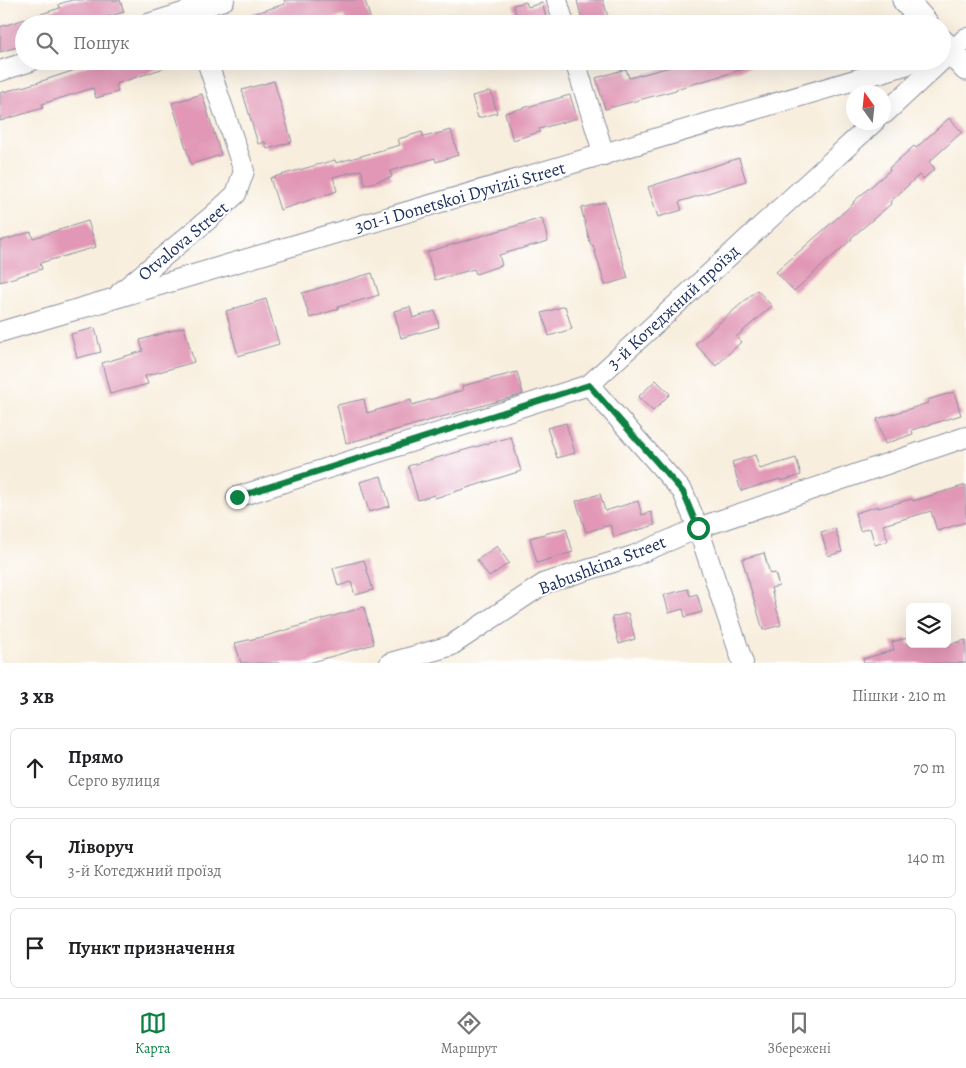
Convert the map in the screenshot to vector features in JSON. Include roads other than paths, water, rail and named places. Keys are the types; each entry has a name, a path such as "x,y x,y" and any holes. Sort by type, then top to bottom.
{"street":[{"path":"178,15 224,0"},
{"path":"557,0 561,15"},
{"path":"905,0 918,15"},
{"path":"0,71 15,66"},
{"name":"Otvalova Street","path":"113,299 211,218 236,194 244,171 210,70"},
{"path":"578,70 604,155"},
{"name":"301-i Donetskoi Dyvizii Street","path":"0,332 889,70"},
{"path":"891,108 932,70"},
{"name":"3-й Котеджний проїзд","path":"237,497 589,385 865,130"},
{"path":"589,385 683,492 698,528 742,663"},
{"name":"Babushkina Street","path":"390,663 450,646 545,583 633,556 698,528 966,437"}]}
